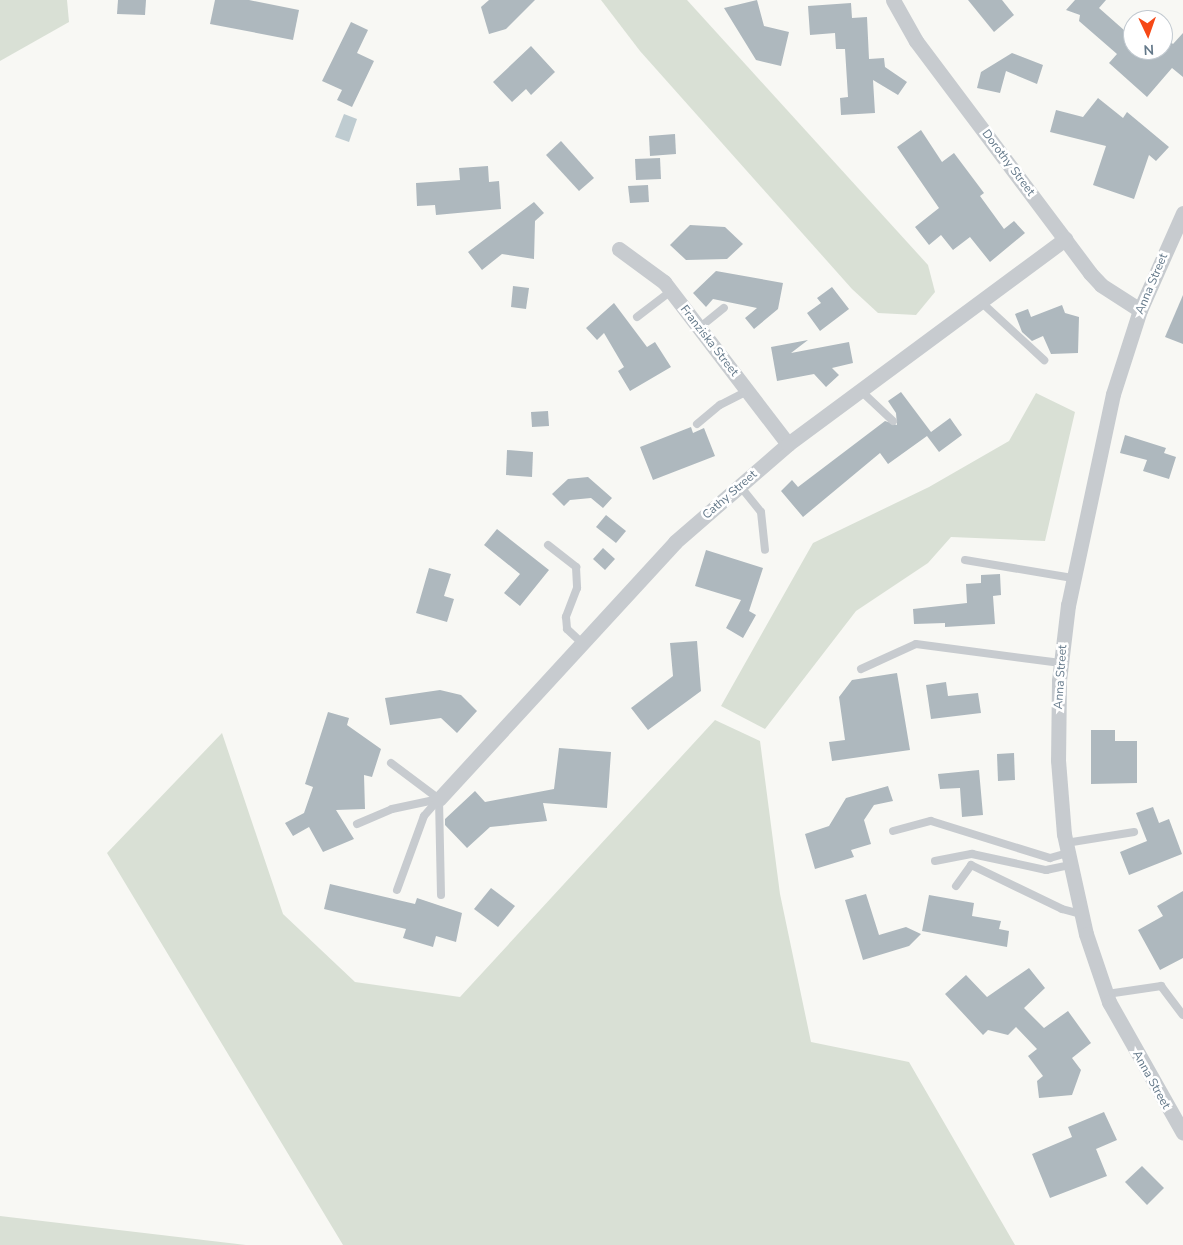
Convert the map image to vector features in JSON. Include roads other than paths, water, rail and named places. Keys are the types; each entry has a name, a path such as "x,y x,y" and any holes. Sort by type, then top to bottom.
{"street":[{"name":"Dorothy Street","path":"893,0 916,41 1064,239 1101,285 1140,310"},
{"name":"Anna Street","path":"1183,213 1140,310 1112,394 1073,578 1061,663 1058,760 1068,854 1081,914 1106,994 1183,1133"},
{"name":"Cathy Street","path":"439,799 554,670 583,644 675,542 788,444 1064,239"},
{"name":"Franziska Street","path":"618,250 671,291 788,444"}],"lane":[{"path":"637,317 671,291"},
{"path":"981,302 1044,360"},
{"path":"699,328 724,308"},
{"path":"697,424 720,405 748,391"},
{"path":"861,391 893,421"},
{"path":"740,486 761,512 765,550"},
{"path":"548,545 576,567 578,582 566,618 567,629 583,644"},
{"path":"965,560 1073,578"},
{"path":"861,668 916,644 1061,663"},
{"path":"391,763 439,799"},
{"path":"357,824 392,809 439,799"},
{"path":"397,890 424,816 439,799"},
{"path":"439,799 442,896"},
{"path":"893,831 930,821 1050,858 1068,854 1134,832"},
{"path":"935,861 972,854 1046,870 1068,854"},
{"path":"956,886 971,865 1062,909 1081,914"},
{"path":"1106,994 1133,987 1161,986 1183,1015"}]}
